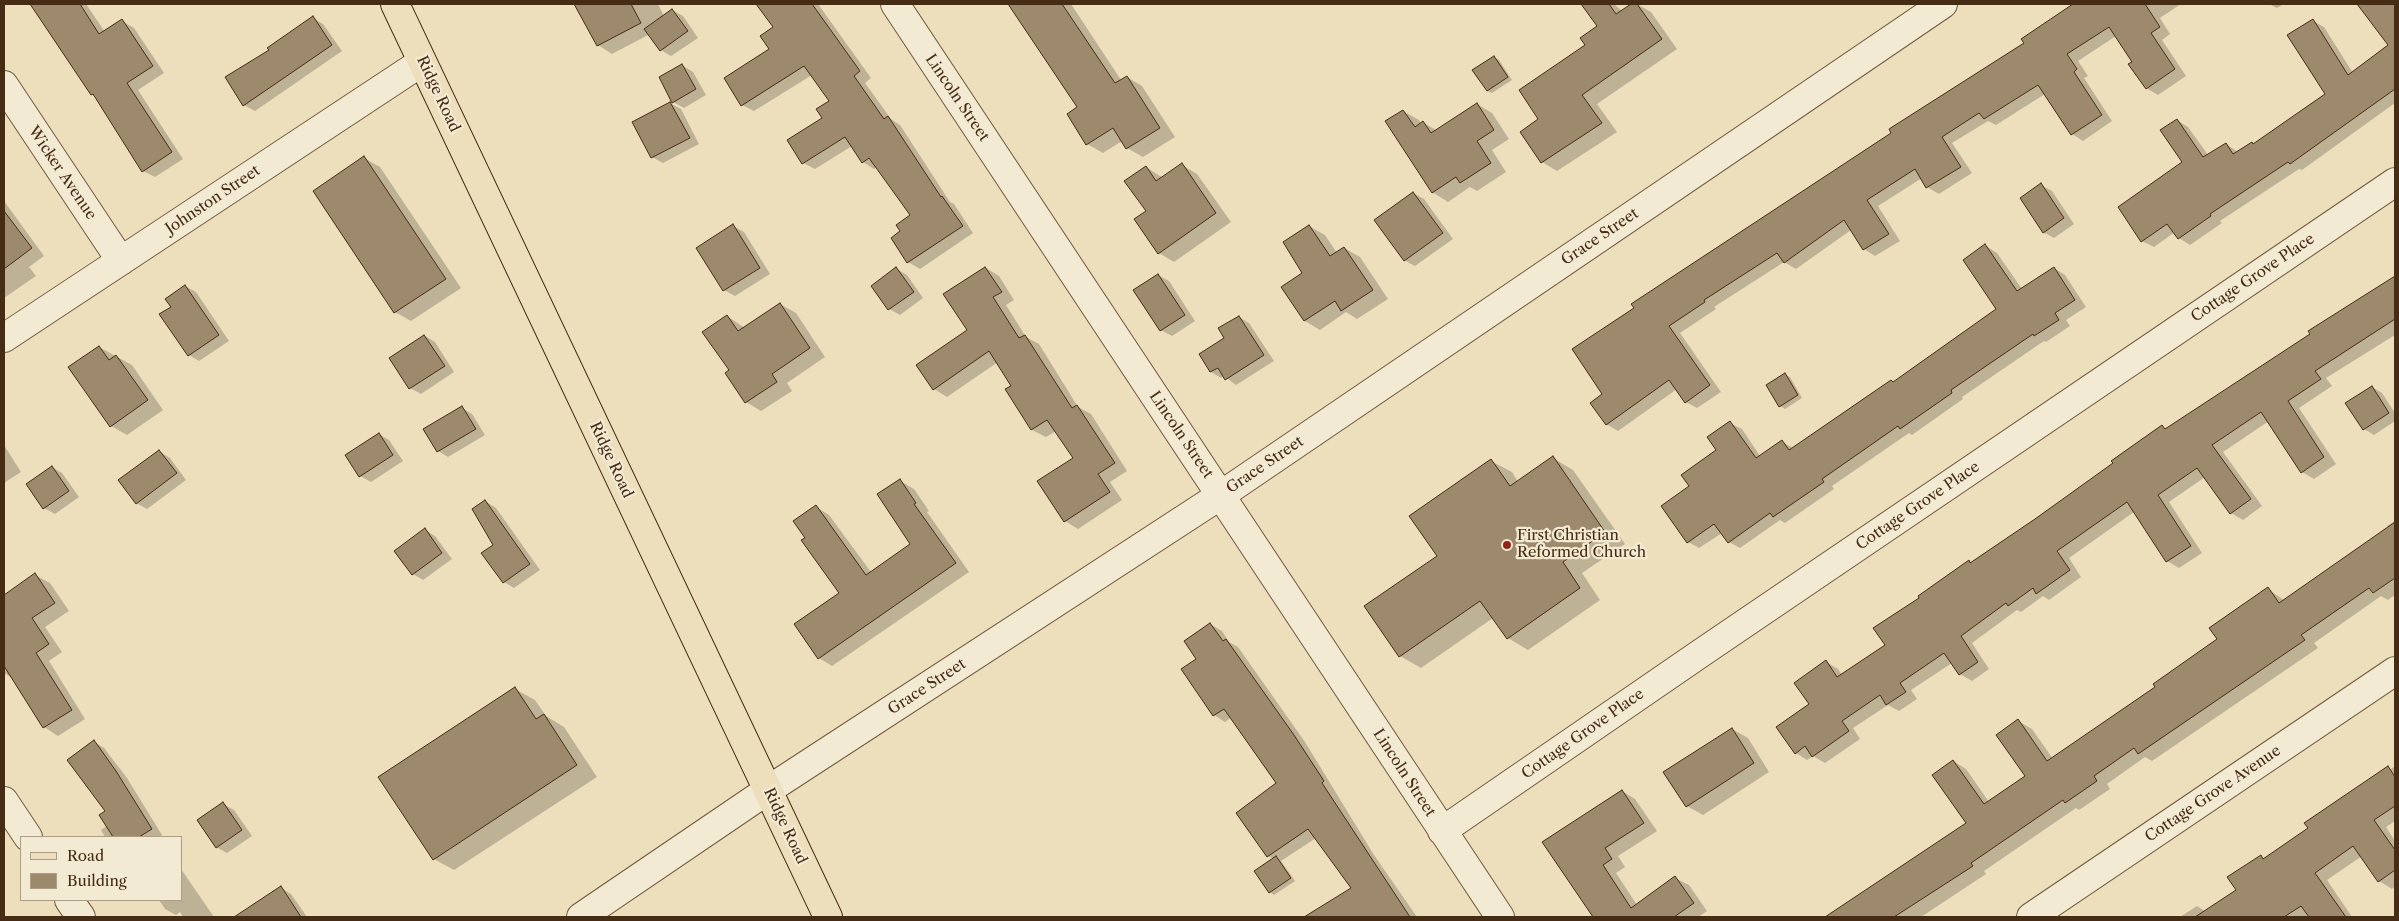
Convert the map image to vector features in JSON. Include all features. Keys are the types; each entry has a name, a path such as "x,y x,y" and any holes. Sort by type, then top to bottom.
{"main road":[{"name":"Ridge Road","path":"395,4 828,917"}],"street":[{"name":"Lincoln Street","path":"895,4 1500,917"},
{"name":"Grace Street","path":"581,917 768,790 1221,495 1943,4"},
{"name":"Johnston Street","path":"4,338 422,62"},
{"name":"Wicker Avenue","path":"4,85 121,261"},
{"name":"Cottage Grove Place","path":"1442,831 2395,182"},
{"name":"Cottage Grove Avenue","path":"2032,917 2395,671"},
{"path":"4,801 27,836"},
{"path":"70,901 80,917"}],"building":[{"path":"30,4 80,4 99,34 122,19 153,66 127,83 172,152 142,172 93,94 91,95"},
{"path":"574,4 631,4 641,23 597,46"},
{"path":"756,4 812,4 860,71 854,76 884,119 888,116 941,197 963,226 907,263 891,238 900,231 896,225 910,215 869,158 862,163 845,137 802,164 787,140 822,118 816,109 829,101 804,66 741,106 724,78 769,49 760,36 773,27"},
{"path":"1008,4 1062,4 1115,83 1127,76 1160,128 1126,149 1113,128 1086,145 1067,114 1077,107"},
{"path":"1581,4 1609,4 1616,14 1631,4 1637,4 1662,39 1582,95 1602,123 1541,163 1520,132 1538,119 1519,90 1585,45 1580,38 1597,26"},
{"path":"2073,4 2145,4 2160,27 2151,33 2175,69 2146,89 2128,64 2132,62 2109,27 2067,54 2077,69 2074,72 2102,115 2071,135 2038,85 1984,119 1979,113 1942,137 1961,167 1926,188 1915,169 1867,200 1889,234 1863,250 1844,220 1784,263 1777,253 1704,300 1705,302 1669,326 1710,385 1685,403 1669,380 1606,425 1590,403 1602,394 1572,349 1634,308 1631,304 1891,133 1889,129 2024,43 2021,39"},
{"path":"2357,4 2395,4 2395,89 2290,164 2288,162 2210,214 2211,216 2178,239 2167,224 2141,242 2118,207 2182,162 2160,130 2177,119 2203,157 2226,143 2233,154 2252,142 2253,144 2325,94 2287,35 2313,19 2348,75 2388,45"},
{"path":"672,9 688,31 660,51 644,29"},
{"path":"313,16 332,45 243,106 225,77 269,50 267,48"},
{"path":"1494,56 1508,77 1487,91 1472,70"},
{"path":"682,64 696,89 672,103 659,77"},
{"path":"670,102 690,138 651,158 632,122"},
{"path":"1477,103 1494,130 1477,141 1491,163 1460,183 1456,177 1432,193 1385,121 1403,110 1415,127 1423,121 1431,133"},
{"path":"364,156 446,279 394,313 313,191"},
{"path":"1182,163 1216,213 1158,254 1134,219 1146,211 1124,181 1146,166 1156,181"},
{"path":"2041,183 2064,218 2043,233 2020,198"},
{"path":"1413,192 1443,233 1404,261 1374,220"},
{"path":"4,211 32,248 4,269"},
{"path":"733,224 760,268 723,291 696,248"},
{"path":"1309,225 1330,256 1344,247 1373,290 1341,311 1335,301 1304,321 1281,287 1302,273 1283,242"},
{"path":"1985,244 2017,291 2054,267 2075,300 2055,313 2059,320 2034,336 2033,334 1951,390 1952,393 1900,429 1898,426 1822,479 1824,482 1773,517 1770,513 1728,543 1714,524 1687,543 1661,506 1689,486 1681,475 1716,450 1707,437 1730,421 1756,458 1782,440 1789,450 1891,380 1893,382 1996,309 1963,260"},
{"path":"896,267 914,292 888,310 871,286"},
{"path":"985,267 1002,292 993,297 1019,338 1025,335 1072,408 1077,405 1115,463 1098,474 1110,492 1064,522 1037,481 1073,458 1047,420 1031,430 1005,389 1011,386 989,351 933,390 916,365 967,330 943,294"},
{"path":"1158,274 1185,315 1160,331 1133,290"},
{"path":"2395,276 2395,319 2315,371 2321,379 2288,401 2324,457 2301,473 2261,412 2212,445 2251,499 2230,514 2197,468 2158,495 2191,546 2166,562 2127,502 2057,551 2070,570 2036,594 2033,588 2008,606 2006,603 1961,636 1978,662 1959,675 1944,653 1900,683 1906,692 1886,705 1880,695 1842,721 1849,731 1812,757 1805,746 1795,754 1776,727 1809,704 1794,683 1826,660 1837,677 1885,645 1873,628 1919,598 1918,596 1969,560 1970,563 2035,519 2162,425 2165,429 2310,334 2308,331"},
{"path":"185,285 219,335 188,356 159,314 171,307 165,299"},
{"path":"780,303 810,348 772,374 777,382 745,403 725,373 729,370 702,332 727,315 738,331"},
{"path":"1239,316 1264,355 1225,380 1218,368 1210,372 1199,354 1224,338 1218,328"},
{"path":"424,335 445,366 409,389 389,358"},
{"path":"99,346 109,360 116,355 148,400 110,427 68,367"},
{"path":"1785,373 1798,395 1779,407 1766,385"},
{"path":"2372,386 2389,413 2363,430 2345,403"},
{"path":"462,406 476,429 437,452 423,429"},
{"path":"379,433 393,455 359,477 345,455"},
{"path":"159,450 177,473 136,504 118,480"},
{"path":"1553,456 1605,532 1563,562 1580,588 1507,639 1480,601 1399,657 1364,606 1437,556 1409,516 1491,459 1510,486"},
{"path":"52,466 69,491 43,509 26,484"},
{"path":"900,479 916,503 914,504 956,563 818,659 794,624 839,593 801,540 805,538 793,521 816,505 866,575 910,544 877,494"},
{"path":"485,500 530,564 503,583 481,553 493,545 472,509"},
{"path":"2395,522 2395,578 2373,593 2369,588 2301,635 2305,640 2138,754 2134,748 2094,776 2097,781 2065,803 2063,800 1971,863 1973,866 1894,917 1825,917 1966,823 1932,775 1953,760 1984,804 2025,776 1996,735 2018,719 2047,761 2155,687 2153,684 2217,639 2209,628 2268,587 2279,603"},
{"path":"425,528 442,553 412,575 394,551"},
{"path":"35,573 55,603 32,618 49,644 36,653 72,710 43,728 4,666 4,595"},
{"path":"1210,623 1223,641 1226,639 1294,735 1324,781 1322,783 1410,917 1304,917 1351,888 1308,829 1267,857 1236,813 1276,783 1224,709 1213,716 1181,669 1196,659 1184,641"},
{"path":"515,687 536,719 544,714 577,765 433,860 378,777"},
{"path":"1732,728 1754,763 1686,807 1663,772"},
{"path":"94,740 116,771 152,829 141,836 112,836 99,815 105,811 67,760"},
{"path":"2388,766 2395,777 2395,806 2374,820 2395,850 2395,870 2378,882 2353,846 2315,873 2346,917 2309,917 2301,906 2284,917 2195,917 2236,890 2227,877 2261,855 2263,859 2308,828 2304,823"},
{"path":"1622,790 1644,823 1605,848 1612,859 1603,865 1631,908 1675,876 1694,903 1674,917 1593,917 1542,842"},
{"path":"223,802 242,830 216,848 197,820"},
{"path":"1276,856 1291,878 1269,893 1254,871"},
{"path":"281,886 301,917 234,917"}],"place":[{"name":"First Christian Reformed Church","path":"1507,545"}]}
